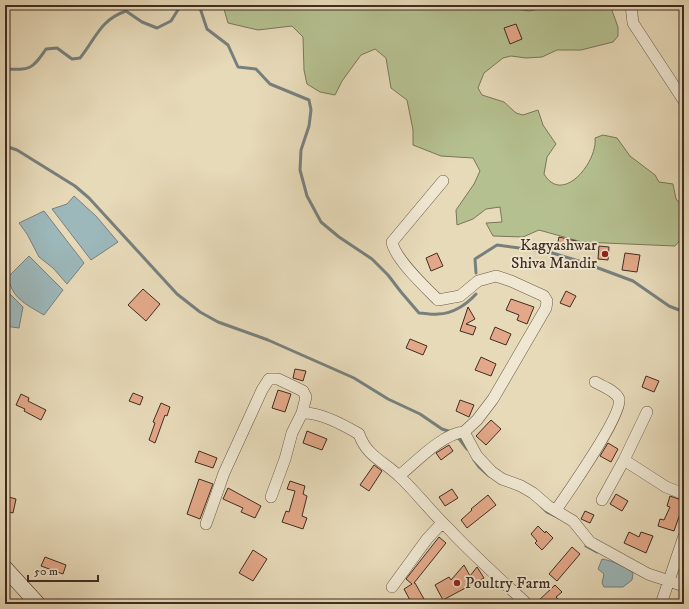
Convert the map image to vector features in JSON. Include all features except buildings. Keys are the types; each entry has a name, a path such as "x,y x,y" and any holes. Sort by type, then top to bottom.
{"main road":[{"path":"5,568 38,604"}],"street":[{"path":"631,5 634,23 684,101"},
{"path":"399,476 430,450 477,420 492,399 546,308 547,301 544,296 496,276 478,281 460,296 438,300 418,280 393,249 392,242 443,181"},
{"path":"206,524 224,472 262,390 269,379 278,379 303,391 306,398 302,413 292,433 285,459 271,497"},
{"path":"556,510 585,468 616,414 619,401 617,394 595,382"},
{"path":"302,413 311,412 345,426 359,434 368,451 399,476 442,523 481,562 527,604"},
{"path":"602,500 624,460 647,412"},
{"path":"458,433 492,472 502,479 521,486 533,493 548,506 572,521 590,542 668,586 684,586"},
{"path":"624,460 666,487 684,494"},
{"path":"392,587 427,539 442,523"},
{"path":"661,604 684,536"}],"green space":[{"path":"220,5 489,5 529,11 560,5 610,5 618,27 618,36 613,42 581,50 557,50 542,57 526,58 511,56 503,58 484,73 478,88 482,95 504,102 516,113 523,115 538,110 543,125 556,144 547,157 544,174 552,183 560,185 569,183 578,177 591,158 595,138 603,135 617,138 630,156 655,175 659,182 673,184 676,199 684,208 684,235 675,246 582,242 539,230 523,237 493,236 486,223 502,222 500,207 486,209 473,219 457,225 456,210 474,184 480,171 473,158 441,156 413,145 413,130 407,100 391,88 386,58 375,49 361,55 342,81 335,95 320,92 307,84 304,70 303,37 292,26 258,30 228,23 224,9"}],"water":[{"path":"74,196 96,216 118,242 91,260 52,209 67,204"},
{"path":"44,211 84,263 67,284 53,268 39,257 27,234 19,223"},
{"path":"29,256 63,290 44,315 26,304 14,293 7,278"},
{"path":"8,292 23,307 19,328 5,326 5,296"},
{"path":"602,559 614,562 630,570 633,573 632,580 623,587 604,587 602,583 604,574 598,569"}],"waterway":[{"path":"5,69 25,69 30,67 37,61 46,49 57,48 72,59 80,58 99,30 110,19 117,15 126,11 142,22 157,28 171,21 181,5"},
{"path":"199,5 207,29 228,45 238,67 256,69 270,84 309,100 311,110 309,126 301,150 300,170 307,196 321,222 339,237 372,259 388,275 419,313 444,314 464,305 476,294"},
{"path":"5,146 17,150 75,186 89,198 177,294 200,312 218,322 268,340 354,378 388,399 420,414 442,429 451,432"},
{"path":"476,273 475,259 497,245 549,252 582,262 633,281 669,306 684,312"},
{"path":"457,436 467,449"},
{"path":"474,460 489,476"},
{"path":"542,507 547,512 559,518"},
{"path":"586,546 597,552"}],"place":[{"name":"Kagyashwar Shiva Mandir","path":"605,254"},
{"name":"Poultry Farm","path":"457,583"}]}
